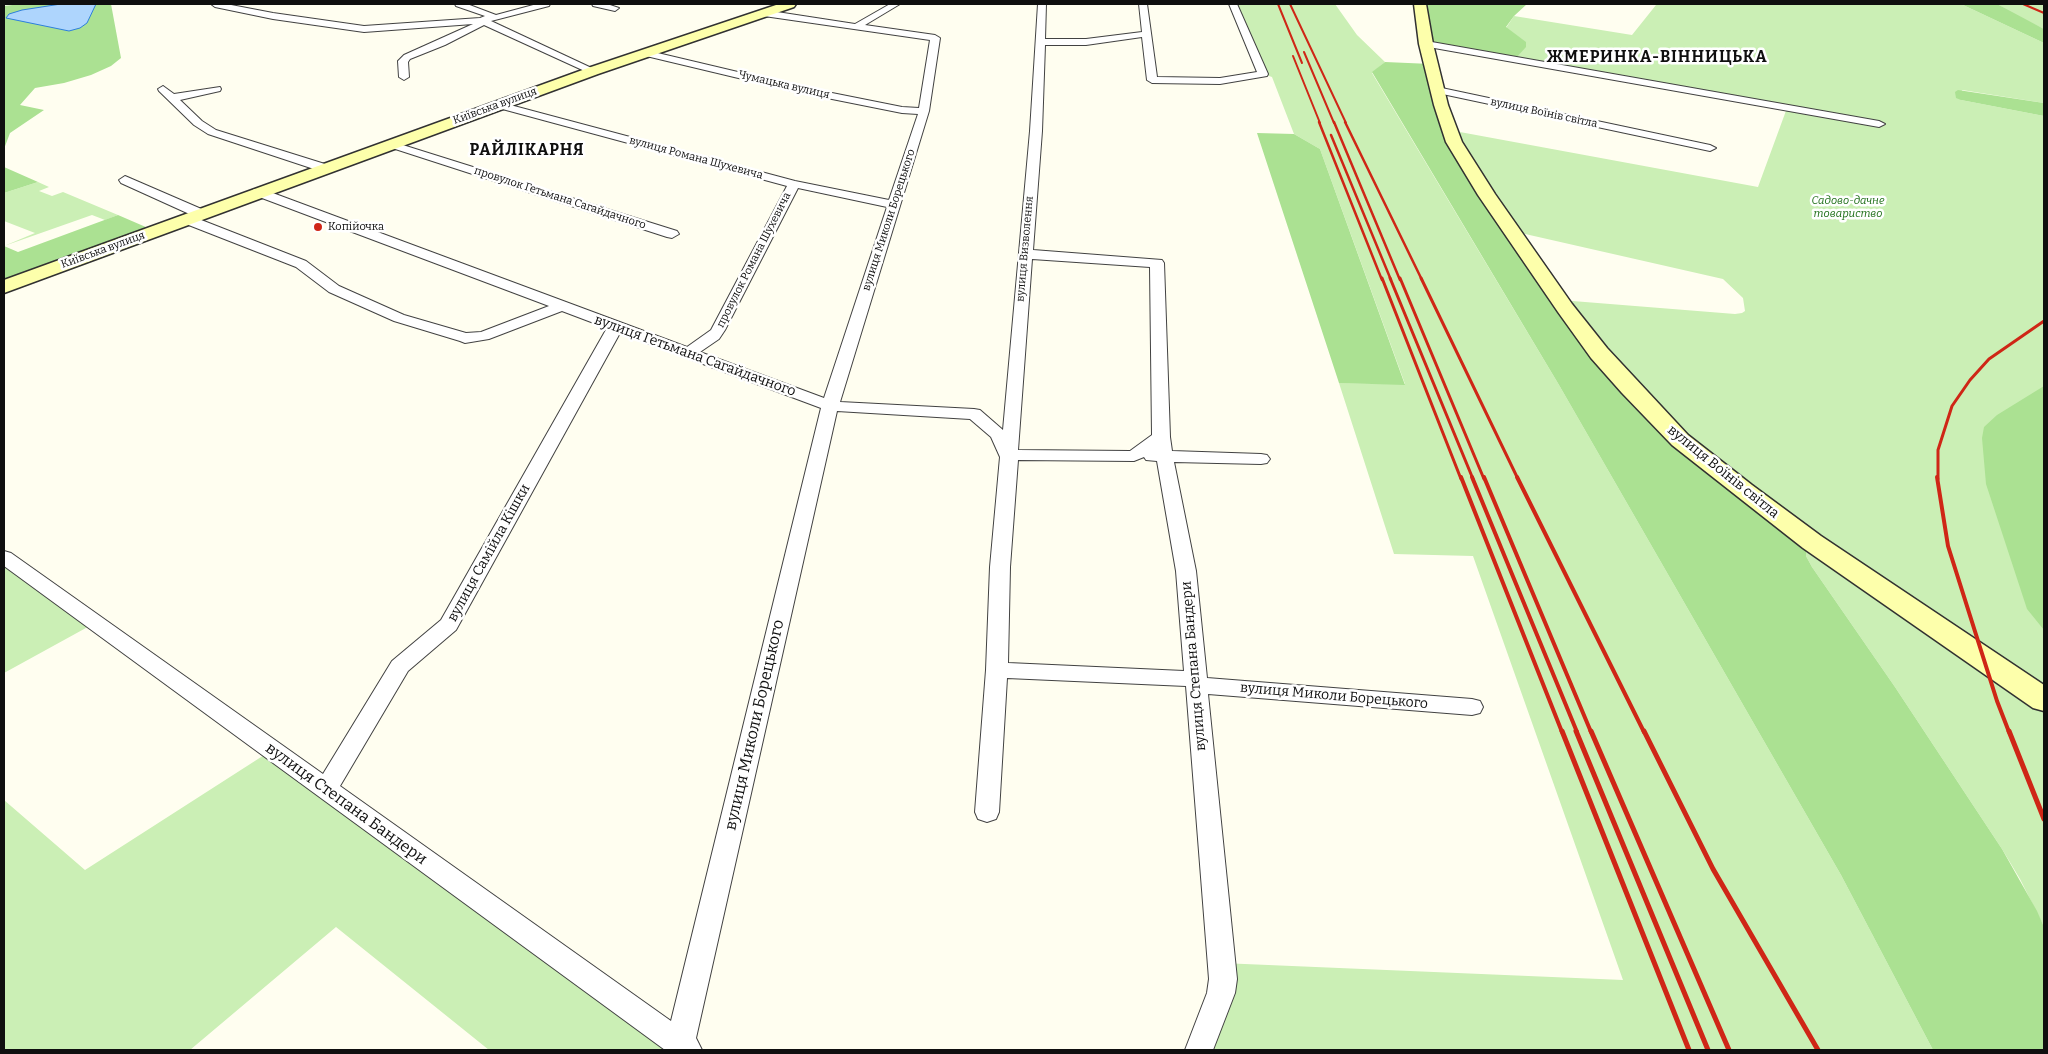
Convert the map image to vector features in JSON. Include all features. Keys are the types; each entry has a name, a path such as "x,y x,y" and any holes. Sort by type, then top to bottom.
{"street":[{"path":"215,4 273,16 364,29 483,22 546,4"},
{"path":"404,77 403,61 407,57 442,43 483,22 492,15 459,4"},
{"path":"596,4 615,8"},
{"name":"Київська вулиця","path":"4,287 593,70 790,4"},
{"path":"856,26 896,4"},
{"name":"вулиця Визволення","path":"1008,455 1036,131 1042,4"},
{"path":"1142,4 1152,80 1220,81 1263,74 1234,4"},
{"name":"вулиця Воїнів світла","path":"1420,4 1426,44 1437,90 1454,142 1487,195 1565,308 1599,353 1657,418 1706,462 1812,542 2044,700"},
{"path":"764,13 929,36"},
{"path":"483,22 593,70"},
{"path":"1040,42 1086,42 1145,34"},
{"name":"вулиця Миколи Борецького","path":"684,1047 830,406 924,111 935,38 929,36"},
{"path":"1426,44 1879,124"},
{"name":"Чумацька вулиця","path":"645,53 797,89 902,110 924,111"},
{"path":"163,89 198,123 212,132 324,168"},
{"path":"172,98 216,89"},
{"name":"вулиця Воїнів світла","path":"1437,90 1710,148"},
{"name":"вулиця Романа Шухевича","path":"499,105 794,184 894,205"},
{"name":"провулок Гетьмана Сагайдачного","path":"390,144 672,234"},
{"path":"125,180 194,216 301,264 334,289 399,318 465,338 484,336 561,306"},
{"name":"провулок Романа Шухевича","path":"689,353 714,336 718,330 794,184"},
{"name":"вулиця Гетьмана Сагайдачного","path":"258,192 830,406"},
{"name":"вулиця Степана Бандери","path":"1025,254 1157,263 1163,447 1186,571 1223,979 1221,993 1199,1050"},
{"name":"вулиця Самійла Кішки","path":"326,790 400,666 449,625 616,326"},
{"path":"830,406 974,414 998,434 1008,455 1000,567 997,670 987,812"},
{"path":"1008,455 1134,456 1163,447 1261,459"},
{"name":"вулиця Степана Бандери","path":"4,556 684,1047"},
{"name":"вулиця Миколи Борецького","path":"997,670 1196,682 1472,707"}],"green space":[{"path":"21,4 111,4 121,58 111,66 91,75 64,83 35,88 20,105 44,110 10,133 4,149 4,6"},
{"path":"1233,4 1335,4 1357,35 1385,62 1372,73 1559,385 1841,875 1933,1050 1199,1050 1221,993 1221,963 1623,980 1473,556 1394,554 1339,383 1405,384 1320,149 1294,134 1272,77 1263,74"},
{"path":"1420,4 1527,4 1514,16 1506,27 1526,42 1526,47 1515,59 1426,44"},
{"name":"Садово-дачне товариство","path":"1647,4 1961,4 2044,43 2044,103 1962,90 1961,100 2044,116 2044,927 2020,879 2002,849 1895,687 1812,567 1806,556 1806,550 1723,475 1560,300 1735,314 1745,311 1743,298 1723,279 1512,231 1449,130 1758,187 1787,108 1515,59 1526,44 1506,28 1514,16 1632,35 1656,5"},
{"path":"1961,4 1997,4 2044,29 2044,43"},
{"path":"1997,4 2044,4 2044,29 2015,15"},
{"path":"1385,62 1431,64 1449,130 1599,353 1806,550 1806,556 1812,567 1895,687 2002,849 2037,911 2044,927 2044,1050 1933,1050 1841,875 1559,385 1372,72"},
{"path":"1958,90 2044,103 2044,116 1961,100 1956,98 1955,92"},
{"path":"1257,133 1294,134 1320,149 1405,385 1339,383"},
{"path":"4,167 38,182 4,193"},
{"path":"38,182 49,187 39,191 52,196 63,192 118,215 105,220 92,215 4,246 35,233 4,221 4,193"},
{"path":"118,215 155,231 4,287 4,246 18,252"},
{"path":"2044,386 2044,630 2027,609 1986,484 1982,438 1984,427 1997,415"},
{"path":"4,557 95,623 4,673"},
{"path":"272,750 689,1050 489,1050 336,927 190,1050 4,1050 4,800 85,870"}],"water":[{"path":"61,4 96,4 87,23 80,28 69,31 6,18 9,14 22,10"}],"railway":[{"path":"1278,4 1302,63"},
{"path":"1290,4 1346,123"},
{"path":"2023,4 2044,13"},
{"path":"1304,52 1334,123"},
{"path":"1293,56 1320,123"},
{"path":"1319,122 1382,280"},
{"path":"1334,122 1400,280"},
{"path":"1345,122 1422,280"},
{"path":"1331,135 1391,280"},
{"path":"1382,278 1461,479"},
{"path":"1390,278 1473,479"},
{"path":"1400,278 1484,479"},
{"path":"1421,278 1518,479"},
{"path":"1938,479 1938,450 1952,406 1970,380 1989,359 2044,321"},
{"path":"1461,477 1562,732"},
{"path":"1472,477 1577,732"},
{"path":"1484,477 1591,732"},
{"path":"1517,477 1644,732"},
{"path":"1937,477 1948,546 1997,701 2009,732"},
{"path":"1562,731 1689,1050"},
{"path":"1576,731 1708,1050"},
{"path":"1591,731 1729,1050"},
{"path":"1644,731 1713,869 1818,1050"},
{"path":"2009,731 2044,819"}],"place":[{"name":"Копійочка","path":"318,227"}],"district":[{"name":"ЖМЕРИНКА-ВІННИЦЬКА","path":"1657,58"},
{"name":"РАЙЛІКАРНЯ","path":"527,151"}]}
